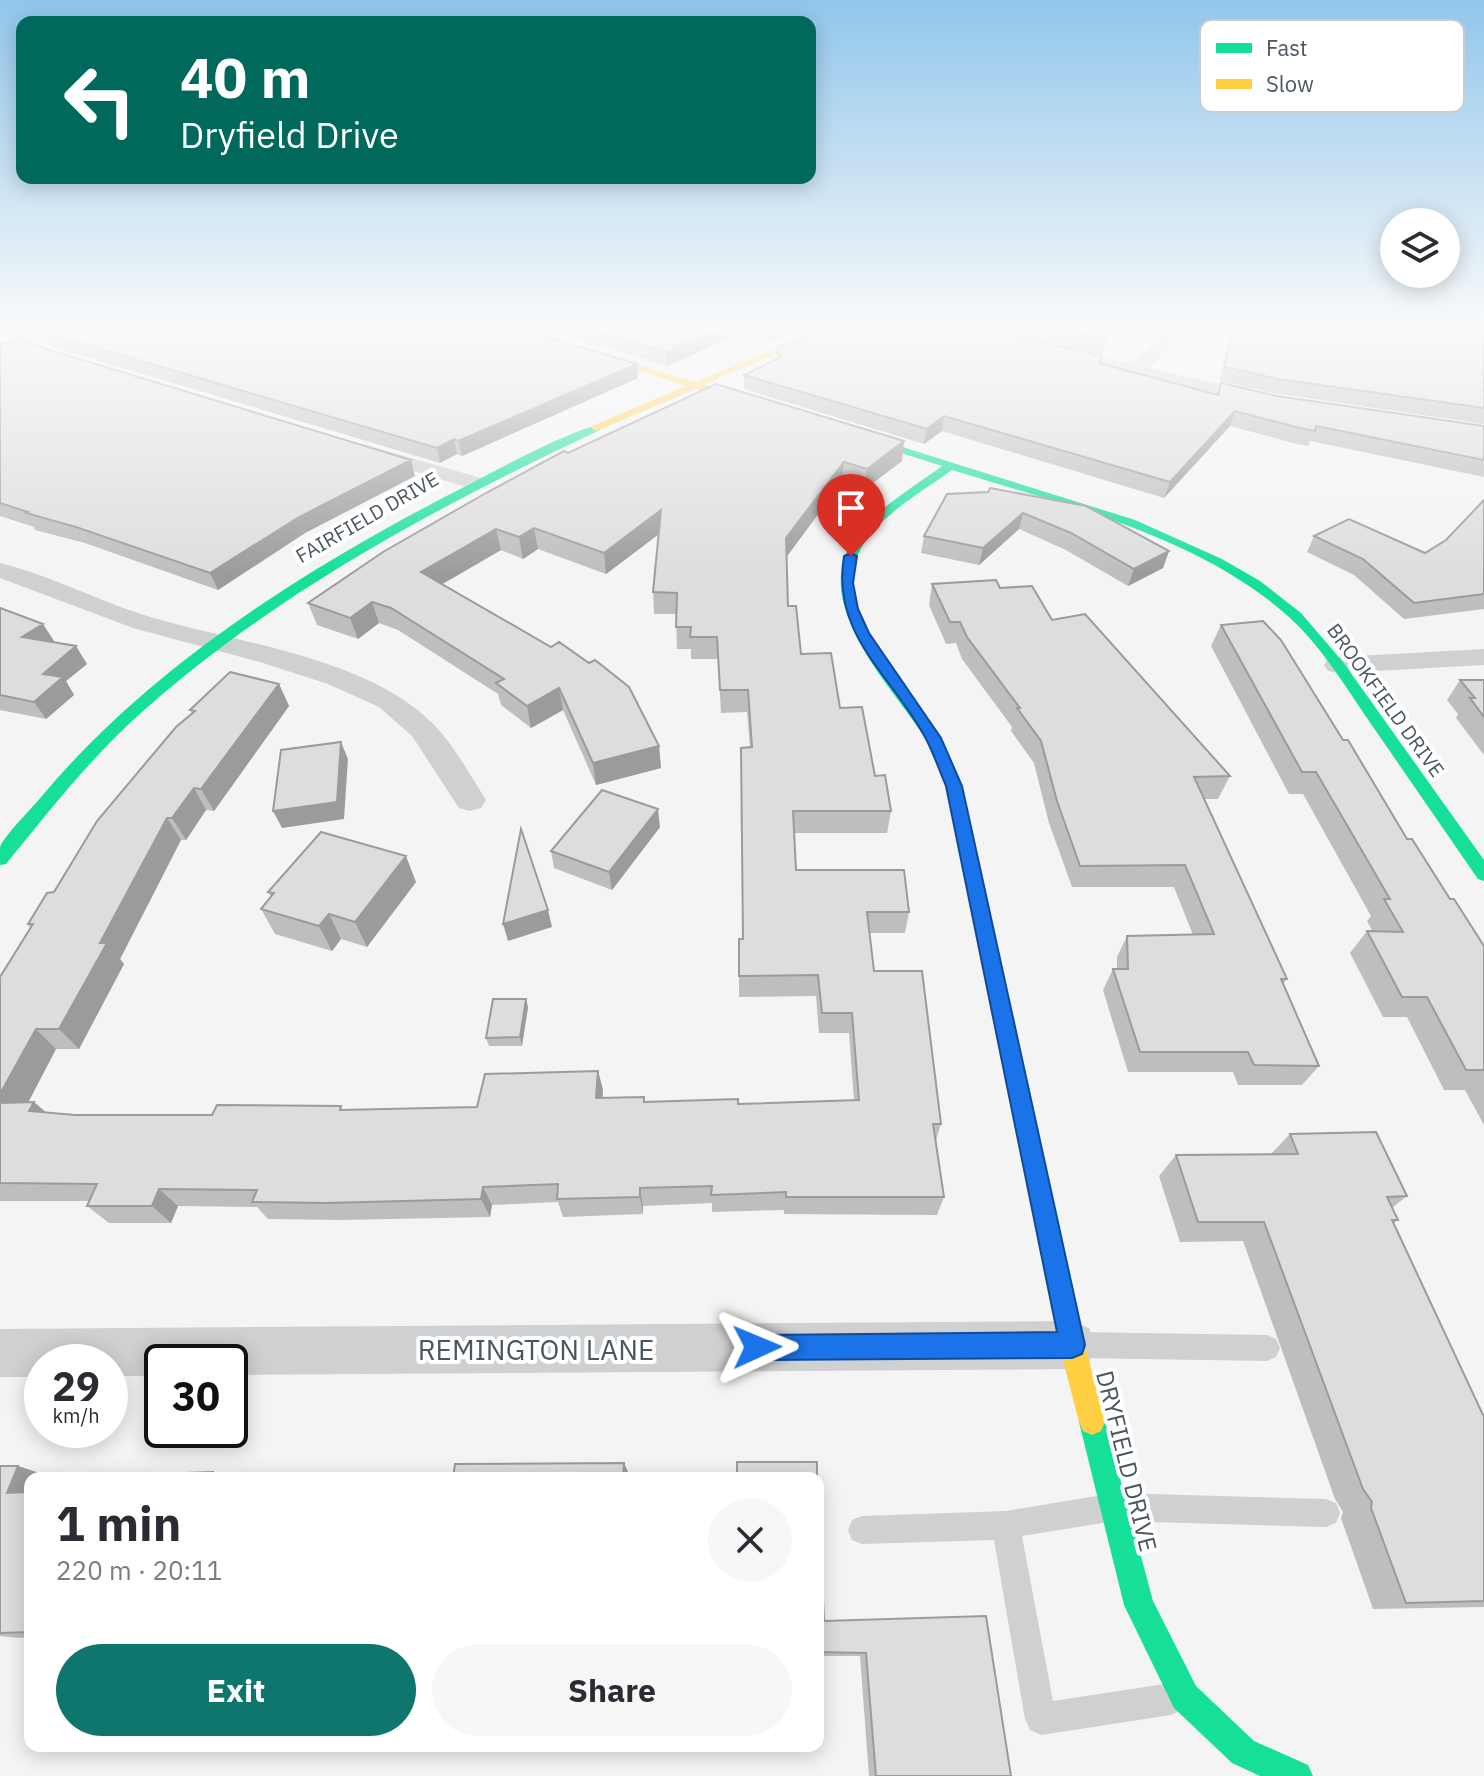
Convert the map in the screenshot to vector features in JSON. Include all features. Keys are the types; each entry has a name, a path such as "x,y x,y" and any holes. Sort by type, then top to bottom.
{"street":[{"name":"FAIRFIELD DRIVE","path":"0,859 99,745 211,643 315,570 473,483 639,410"},
{"name":"BROOKFIELD DRIVE","path":"834,428 1105,514 1173,540 1255,584 1296,616 1338,665 1484,874"},
{"path":"354,447 473,483"},
{"name":"DRYFIELD DRIVE","path":"951,465 869,531 851,556 847,583 851,609 862,633 933,738 954,786 1072,1345 1139,1605 1185,1697 1246,1764 1297,1776"},
{"path":"0,570 142,623 269,656 338,678 389,701 422,729 470,800"},
{"path":"1338,665 1484,657"},
{"name":"REMINGTON LANE","path":"0,1353 1072,1345"}],"lane":[{"path":"1072,1345 1267,1348"},
{"path":"862,1530 1006,1525 1115,1507 1326,1513"},
{"path":"1006,1525 1041,1719 1185,1697"}],"building":[{"path":"0,410 246,410 411,460 299,517 210,573 0,503"},
{"path":"307,410 530,410 437,448"},
{"path":"660,410 801,410 904,441 867,469 844,462 786,538 788,606 796,606 801,654 831,653 840,708 862,707 875,776 885,775 891,811 793,811 796,870 904,870 909,912 867,912 874,971 922,971 941,1124 933,1124 944,1197 786,1197 786,1192 711,1195 712,1186 640,1188 640,1197 557,1199 558,1184 483,1187 481,1199 326,1203 252,1202 257,1190 159,1189 152,1206 87,1206 97,1184 0,1183 0,1103 34,1102 29,1111 75,1115 212,1115 217,1105 341,1106 340,1110 477,1107 485,1074 598,1071 596,1098 644,1097 644,1102 738,1099 738,1104 859,1100 852,1013 822,1013 818,975 739,976 739,939 743,939 741,748 752,747 748,690 720,690 717,637 690,637 691,627 676,627 677,593 653,592 661,510 604,553 534,528 519,537 496,529 421,572 551,647 559,642 589,663 595,660 629,687 659,746 593,763 559,688 527,706 496,683 504,679 391,608 372,602 350,618 308,603 383,552 564,451 568,453"},
{"path":"862,410 1373,410 1484,426 1484,460 1316,426 1315,431 1235,411 1170,482 944,416 927,429"},
{"path":"990,488 1086,506 1169,551 1134,569 1071,533 1023,513 983,548 924,536 947,494 988,492"},
{"path":"1484,500 1484,594 1414,603 1363,559 1314,536 1349,519 1425,553 1446,540"},
{"path":"996,580 1000,588 1032,586 1052,620 1085,614 1230,776 1194,777 1287,979 1281,979 1319,1066 1254,1065 1248,1052 1140,1052 1113,969 1128,969 1127,936 1214,934 1185,865 1080,866 1057,801 1041,741 967,637 960,622 950,622 932,584"},
{"path":"0,608 43,624 22,637 76,646 43,674 63,677 34,702 0,695"},
{"path":"1263,621 1281,640 1343,740 1348,740 1407,839 1412,839 1484,946 1484,1070 1466,1070 1427,997 1402,997 1367,931 1403,932 1384,899 1390,899 1316,772 1302,772 1221,625"},
{"path":"230,672 279,684 201,789 194,788 172,818 167,818 100,943 107,943 59,1029 36,1029 0,1094 0,977 33,924 28,924 47,893 54,892 97,821 176,727 195,711 190,710"},
{"path":"1460,680 1484,680 1484,717 1470,698 1475,698"},
{"path":"341,742 337,802 273,811 281,750"},
{"path":"602,790 658,809 609,872 551,851"},
{"path":"521,829 548,910 503,924"},
{"path":"321,832 406,856 355,922 329,914 319,926 261,909 274,893 268,892"},
{"path":"493,999 526,999 520,1037 486,1038"},
{"path":"1376,1132 1407,1196 1387,1197 1398,1220 1392,1220 1484,1417 1484,1601 1406,1603 1371,1508 1372,1502 1363,1489 1264,1222 1198,1222 1176,1155 1298,1154 1290,1134"},
{"path":"737,1462 817,1462 817,1472 737,1472"},
{"path":"624,1463 623,1472 454,1472 455,1464"},
{"path":"0,1466 18,1466 7,1493 24,1492 24,1632 0,1633"},
{"path":"986,1616 1011,1776 876,1776 866,1653 824,1652 824,1621"}],"traffic: fast":[{"path":"0,859 59,786 125,720 195,660 270,605 348,555 429,509 596,428"},
{"path":"845,432 1131,523 1218,562 1255,584 1296,616 1338,665 1484,874"},
{"path":"951,465 881,517 869,530 851,556 847,578 850,602 859,626 887,674 931,735 954,786 1032,1155"},
{"path":"1092,1422 1139,1605 1185,1697 1243,1752 1297,1776"}],"traffic: slow":[{"path":"596,428 639,410"},
{"path":"1032,1155 1072,1345 1092,1422"}],"route":[{"path":"757,1347 1072,1345 954,786 933,738 862,633 851,609 847,583 851,556"}]}
